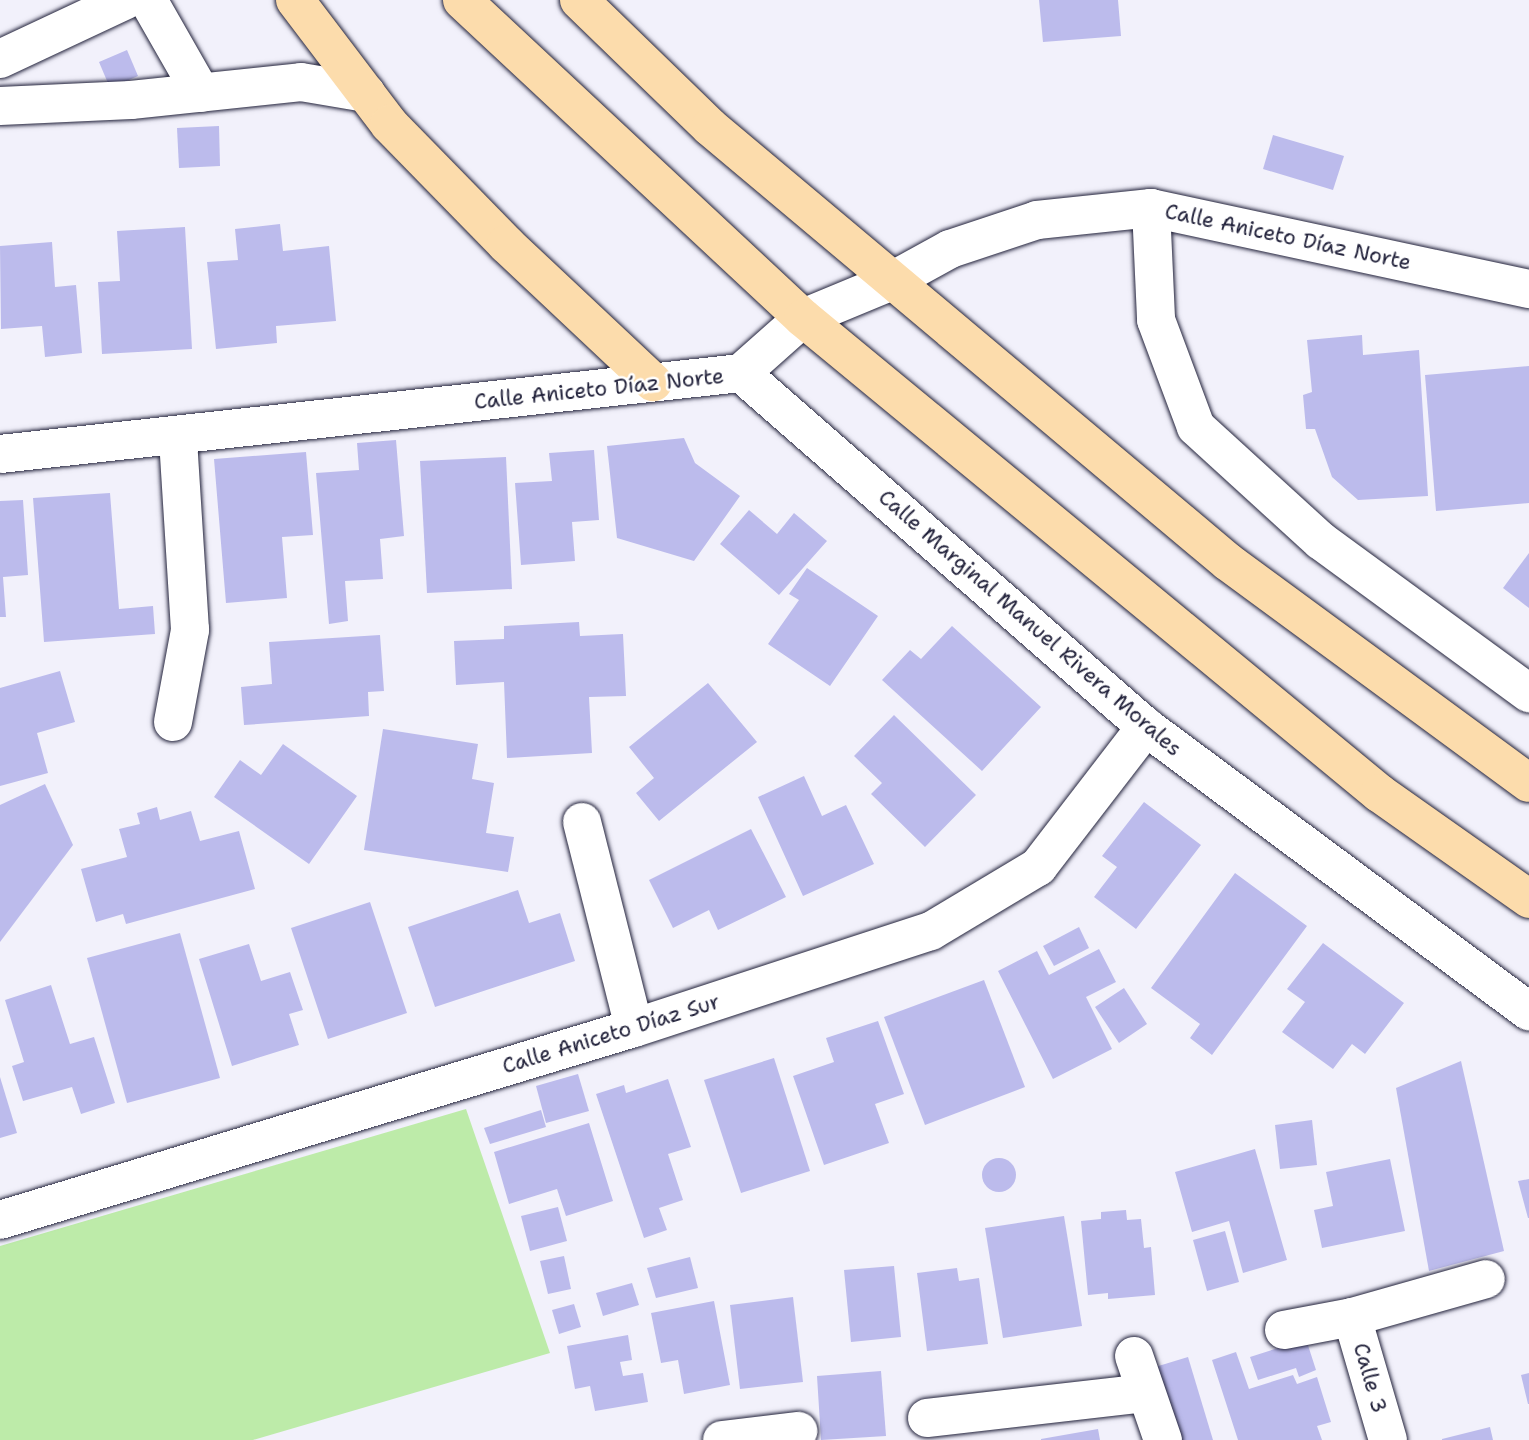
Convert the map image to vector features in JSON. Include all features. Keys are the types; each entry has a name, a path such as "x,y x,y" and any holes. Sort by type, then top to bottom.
{"main road":[{"path":"295,0 389,124 496,234 653,382"},
{"path":"462,0 803,318 1379,793 1529,899"},
{"path":"579,0 710,127 890,282 1228,562 1529,783"}],"street":[{"path":"0,59 126,0"},
{"path":"148,0 201,93"},
{"path":"0,106 201,93 301,82 366,93"},
{"path":"1152,208 1156,320 1196,427 1321,541 1529,694"},
{"name":"Calle Aniceto Díaz Norte","path":"0,454 741,373 803,318 890,282 950,249 1037,220 1152,208 1529,289"},
{"name":"Calle Marginal Manuel Rivera Morales","path":"741,373 1146,727 1529,1011"},
{"path":"173,722 190,630 178,436"},
{"name":"Calle Aniceto Díaz Sur","path":"0,1220 634,1028 931,931 1038,867 1146,727"},
{"path":"582,822 634,1028"},
{"path":"1284,1330 1352,1317 1486,1279"},
{"name":"Calle 3","path":"1352,1317 1388,1440"},
{"path":"1134,1356 1163,1440"},
{"path":"928,1418 1145,1393"},
{"path":"723,1440 798,1431"}],"green space":[{"path":"466,1109 550,1353 253,1440 0,1440 0,1246"}],"building":[{"path":"1039,0 1118,0 1121,36 1043,42"},
{"path":"127,50 138,76 110,88 99,62"},
{"path":"219,126 220,166 179,168 177,128"},
{"path":"1273,135 1344,156 1333,190 1263,169"},
{"path":"280,224 283,251 329,246 336,321 276,326 277,343 216,349 207,262 238,260 235,229"},
{"path":"185,227 192,349 102,354 98,282 120,281 117,231"},
{"path":"52,242 55,287 76,285 82,353 45,357 42,326 1,329 0,246"},
{"path":"1362,335 1363,355 1419,350 1428,496 1358,500 1332,477 1315,429 1306,429 1303,395 1312,392 1307,340"},
{"path":"1529,366 1529,503 1436,511 1425,375"},
{"path":"684,438 695,463 740,496 694,561 617,538 607,446"},
{"path":"396,440 404,536 380,539 383,579 345,581 348,621 329,624 316,473 359,470 357,443"},
{"path":"594,450 599,520 572,522 575,561 521,565 515,483 552,481 549,453"},
{"path":"306,452 313,535 282,537 287,598 226,603 214,459"},
{"path":"506,457 512,589 427,593 420,461"},
{"path":"110,493 119,609 153,606 155,634 44,642 33,498"},
{"path":"23,500 28,575 3,577 6,617 0,617 0,501"},
{"path":"749,510 777,534 794,513 827,541 779,595 720,544"},
{"path":"1529,553 1529,608 1503,588"},
{"path":"807,568 878,616 830,686 768,644 799,600 789,594"},
{"path":"579,622 580,636 623,634 626,696 589,697 592,753 507,758 504,682 456,685 454,641 504,639 504,626"},
{"path":"952,626 1041,707 982,771 882,680 910,650 921,659"},
{"path":"380,635 384,691 368,692 369,716 244,725 241,687 272,684 269,642"},
{"path":"60,671 75,722 37,733 48,773 0,786 0,688"},
{"path":"708,683 757,742 659,821 636,793 654,778 629,747"},
{"path":"894,715 976,795 925,847 871,794 882,783 854,756"},
{"path":"383,729 478,744 472,779 494,783 486,833 514,837 508,872 364,850"},
{"path":"283,744 357,796 309,864 214,797 240,760 261,775"},
{"path":"804,776 822,816 846,805 874,864 803,896 758,797"},
{"path":"45,784 73,845 0,942 0,805"},
{"path":"1144,802 1201,845 1136,929 1094,897 1117,867 1102,856"},
{"path":"157,807 160,820 191,811 200,841 239,831 255,889 126,924 123,914 96,922 81,869 127,857 119,829 140,824 137,813"},
{"path":"751,829 786,897 718,930 709,910 673,928 649,880"},
{"path":"1235,873 1307,926 1212,1055 1190,1038 1200,1024 1151,988"},
{"path":"518,890 529,923 560,913 575,961 435,1007 408,927"},
{"path":"370,902 407,1013 328,1039 291,928"},
{"path":"1079,927 1089,948 1054,966 1043,946"},
{"path":"180,933 220,1078 127,1103 87,958"},
{"path":"1323,943 1404,1003 1365,1054 1352,1044 1333,1069 1282,1032 1305,1002 1287,989"},
{"path":"249,944 261,981 290,972 303,1010 289,1014 299,1045 232,1066 199,959"},
{"path":"1099,949 1116,982 1086,997 1112,1049 1053,1079 998,971 1037,951 1049,975"},
{"path":"984,980 1025,1087 925,1125 884,1017"},
{"path":"51,985 70,1044 94,1037 115,1103 81,1114 72,1087 23,1101 12,1066 24,1062 5,1000"},
{"path":"1124,988 1147,1024 1119,1043 1095,1007"},
{"path":"878,1021 904,1094 875,1104 889,1143 824,1165 793,1076 834,1062 826,1038"},
{"path":"774,1058 810,1171 741,1193 704,1080"},
{"path":"1461,1061 1504,1251 1429,1271 1396,1088"},
{"path":"578,1074 589,1111 546,1123 536,1086"},
{"path":"0,1077 17,1133 0,1138"},
{"path":"668,1079 691,1147 668,1154 683,1200 659,1208 667,1230 644,1238 596,1094 624,1085 626,1093"},
{"path":"541,1110 546,1127 490,1144 484,1128"},
{"path":"1312,1120 1317,1165 1280,1169 1275,1125"},
{"path":"589,1123 613,1201 566,1216 557,1189 509,1204 494,1152"},
{"path":"1255,1149 1287,1260 1243,1273 1229,1221 1192,1232 1175,1172"},
{"path":"999,1158 1011,1163 1016,1175 1011,1187 999,1192 987,1187 982,1175 987,1163"},
{"path":"1390,1159 1405,1231 1322,1248 1314,1210 1333,1206 1326,1172"},
{"path":"1529,1179 1529,1218 1528,1218 1518,1181"},
{"path":"558,1207 567,1241 530,1251 521,1216"},
{"path":"1126,1210 1127,1220 1141,1219 1144,1248 1151,1247 1155,1295 1108,1299 1108,1293 1088,1295 1081,1221 1101,1219 1101,1212"},
{"path":"1064,1216 1082,1326 1003,1338 985,1228"},
{"path":"1225,1231 1239,1282 1207,1291 1193,1240"},
{"path":"564,1256 571,1289 548,1294 540,1261"},
{"path":"690,1257 698,1288 656,1298 647,1268"},
{"path":"894,1266 901,1337 851,1342 844,1270"},
{"path":"957,1268 959,1281 979,1278 988,1344 927,1351 917,1273"},
{"path":"632,1283 639,1305 603,1316 596,1293"},
{"path":"793,1297 803,1382 740,1389 730,1305"},
{"path":"714,1301 730,1385 684,1394 678,1360 661,1363 651,1313"},
{"path":"574,1304 581,1327 559,1334 552,1310"},
{"path":"628,1335 632,1360 620,1362 623,1376 643,1373 648,1402 595,1411 590,1386 575,1389 567,1346"},
{"path":"1306,1339 1316,1370 1299,1377 1296,1368 1258,1380 1250,1357"},
{"path":"1236,1352 1249,1389 1293,1375 1297,1384 1317,1377 1331,1422 1317,1426 1322,1440 1238,1440 1212,1360"},
{"path":"1188,1357 1213,1440 1179,1440 1142,1371"},
{"path":"881,1371 886,1436 821,1440 817,1376"},
{"path":"1529,1373 1529,1404 1528,1404 1521,1375"},
{"path":"1490,1427 1493,1440 1442,1440 1442,1439"},
{"path":"1098,1429 1100,1440 1041,1440 1041,1439"}]}
